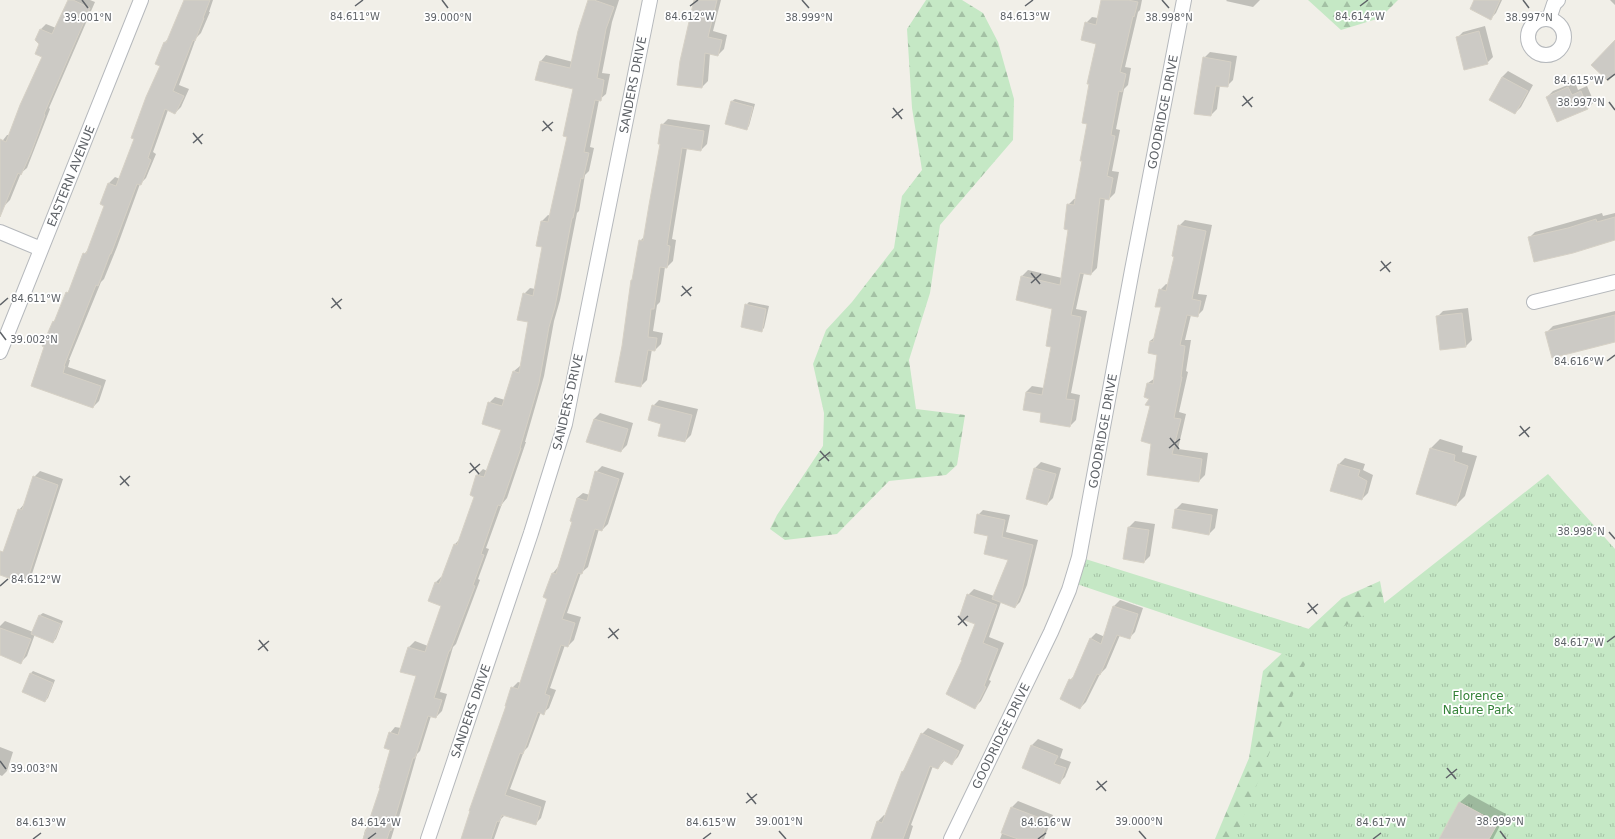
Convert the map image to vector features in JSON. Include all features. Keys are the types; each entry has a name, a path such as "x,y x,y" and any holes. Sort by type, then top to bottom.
{"street":[{"name":"SANDERS DRIVE","path":"428,839 531,533 565,424 650,0"},
{"name":"GOODRIDGE DRIVE","path":"951,839 1051,632 1069,590 1079,557 1184,0"},
{"path":"1549,19 1554,4 1558,0"},
{"name":"EASTERN AVENUE","path":"0,352 138,1"},
{"path":"0,232 41,249"},
{"path":"1534,302 1615,282"}],"green space":[{"path":"926,0 962,0 983,13 998,42 1014,99 1013,140 940,225 930,293 909,360 916,409 965,415 957,465 946,475 889,481 837,534 785,540 770,529 777,515 823,446 824,413 813,364 826,330 852,302 894,248 902,196 922,170 912,108 907,29"},
{"path":"1308,0 1398,0 1380,18 1341,30"},
{"name":"Florence Nature Park","path":"1548,474 1615,549 1615,839 1235,839 1306,662 1071,582 1079,557 1328,635 1378,608"},
{"path":"1380,581 1398,676 1376,839 1215,839 1249,758 1263,671 1342,598"}],"building":[{"path":"68,0 73,0 90,8 44,114 45,115 31,153 21,175 18,173 0,217 0,139 6,142 20,105 42,57 35,54 39,44 35,40 40,29 52,34"},
{"path":"184,0 210,0 195,41 193,40 173,91 184,96 175,114 165,109 148,158 151,160 141,185 137,184 111,254 98,286 96,285 64,366 63,373 101,386 93,408 31,386 44,347 42,346 53,321 54,322 66,292 68,293 83,253 86,254 104,206 100,204 108,183 116,186 134,139 131,138 146,97 160,66 155,64 164,42 166,43"},
{"path":"588,0 594,0 614,7 606,29 597,78 604,80 601,101 595,100 584,152 589,153 583,179 581,178 572,218 539,383 521,448 501,506 498,505 481,554 484,555 473,585 475,586 449,651 434,698 442,700 436,718 428,716 415,758 413,758 391,831 390,830 387,839 363,839 380,788 390,750 384,748 389,732 398,735 416,676 400,672 408,647 425,652 441,606 428,601 435,582 439,584 454,544 457,545 474,497 470,495 476,475 484,477 501,430 482,424 488,402 502,406 513,371 519,373 528,322 517,320 523,293 533,296 542,247 536,246 541,221 548,222 567,137 563,136 573,89 535,80 540,61 570,68 578,31"},
{"path":"694,0 717,0 708,37 722,40 718,56 705,53 702,88 677,85 680,61"},
{"path":"1101,0 1128,0 1138,2 1134,17 1133,16 1120,72 1126,74 1122,92 1119,91 1111,135 1115,136 1107,176 1113,178 1109,200 1100,198 1091,275 1080,273 1071,315 1081,317 1066,399 1075,400 1070,427 1040,422 1041,413 1023,410 1026,392 1042,395 1051,347 1046,346 1052,309 1016,300 1021,276 1060,285 1068,230 1064,229 1067,204 1074,205 1082,161 1080,161 1087,124 1082,123 1089,84 1087,84 1096,44 1081,40 1085,22 1096,25"},
{"path":"1474,0 1500,0 1491,20 1470,9"},
{"path":"1479,31 1488,64 1464,70 1456,37"},
{"path":"1615,40 1615,74 1608,81 1591,65"},
{"path":"1203,57 1231,62 1228,87 1216,86 1211,116 1194,114"},
{"path":"1502,77 1528,91 1515,114 1489,100"},
{"path":"1568,87 1572,95 1581,91 1588,109 1557,122 1546,97"},
{"path":"731,101 753,107 747,130 725,124"},
{"path":"661,124 704,131 701,151 682,148 667,245 670,246 667,268 660,267 654,309 651,309 648,337 657,338 655,351 648,350 641,387 615,382 622,346 631,280 639,240 643,241 660,144 658,144"},
{"path":"1615,217 1615,240 1573,253 1534,262 1528,237 1568,228 1596,219 1597,222"},
{"path":"1178,225 1206,231 1192,299 1201,301 1198,317 1187,315 1180,345 1185,346 1182,377 1174,418 1181,419 1172,454 1202,459 1199,482 1147,475 1151,444 1141,441 1150,406 1145,405 1149,399 1144,397 1147,383 1153,384 1157,355 1148,353 1150,341 1153,342 1161,307 1155,307 1159,289 1166,291 1174,257 1172,256"},
{"path":"745,304 766,309 762,332 741,327"},
{"path":"1462,313 1466,347 1440,350 1436,316"},
{"path":"1615,315 1615,342 1552,358 1545,332"},
{"path":"652,405 692,415 685,442 658,436 661,424 648,420"},
{"path":"594,419 628,429 621,452 586,442"},
{"path":"1430,448 1455,455 1454,461 1468,466 1456,506 1416,494"},
{"path":"1338,464 1360,470 1358,476 1367,481 1362,500 1330,491"},
{"path":"1034,468 1056,474 1047,505 1026,499"},
{"path":"595,471 619,479 602,531 595,529 582,574 578,573 562,619 575,623 568,647 561,645 545,694 550,696 544,715 538,712 523,754 520,753 505,795 541,807 536,825 502,815 499,822 497,821 491,839 461,839 511,687 518,689 547,599 543,597 552,573 556,574 572,522 570,521 577,498 587,501"},
{"path":"33,476 58,485 26,584 0,575 0,551 3,552 18,509 22,510"},
{"path":"1175,509 1212,515 1209,535 1172,528"},
{"path":"977,514 1005,520 1002,537 1033,545 1022,591 1015,608 992,599 1008,560 984,554 988,536 974,533"},
{"path":"1128,527 1149,530 1144,563 1123,559"},
{"path":"967,594 997,605 983,643 998,649 984,686 986,687 975,709 946,694 962,660 975,624 959,618"},
{"path":"1113,606 1138,614 1130,639 1117,635 1100,675 1097,674 1080,709 1060,699 1069,679 1072,680 1090,638 1101,644"},
{"path":"39,615 61,624 53,643 31,634"},
{"path":"0,628 31,639 21,664 0,655"},
{"path":"30,673 53,683 45,702 22,692"},
{"path":"921,733 959,751 952,765 943,760 938,769 930,766 903,839 871,839 877,821 882,823 902,771 903,772"},
{"path":"1031,745 1058,756 1054,764 1066,768 1060,784 1022,768"},
{"path":"1459,802 1498,823 1489,839 1439,839"},
{"path":"1011,807 1048,821 1041,839 1018,839 1001,833"}]}
